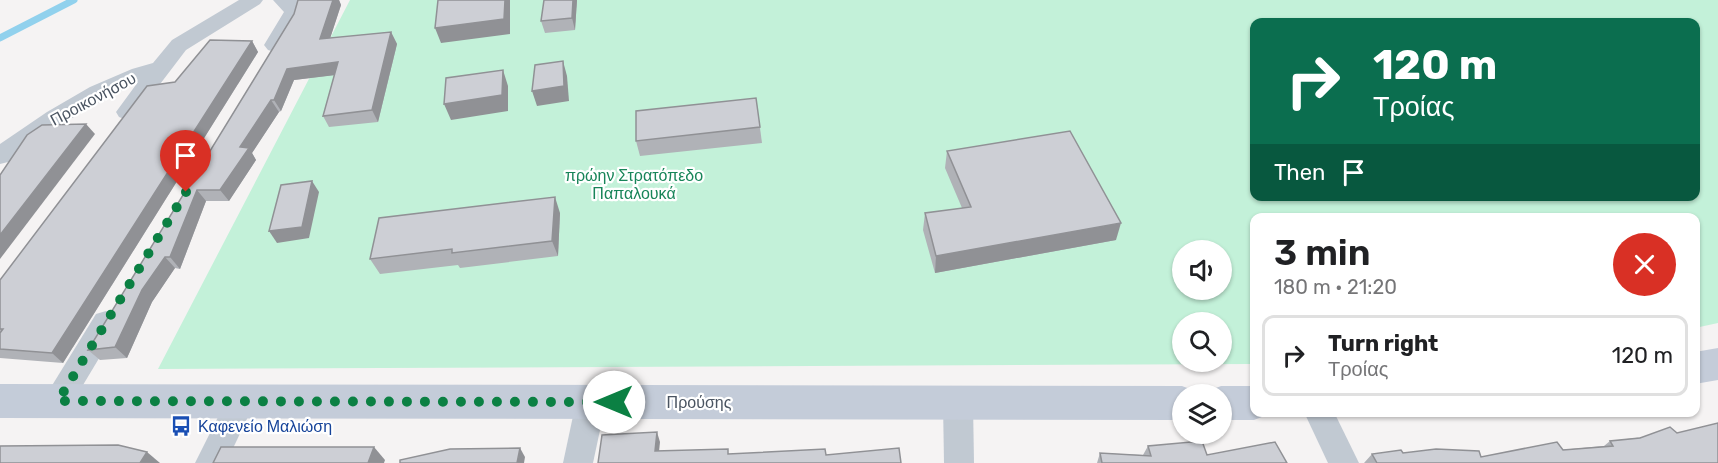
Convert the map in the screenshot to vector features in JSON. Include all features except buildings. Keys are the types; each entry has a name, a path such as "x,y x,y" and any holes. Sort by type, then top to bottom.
{"main road":[{"path":"1700,367 1718,364"},
{"name":"Προύσης","path":"0,400 1172,403"},
{"path":"1232,403 1250,403"}],"street":[{"path":"111,134 174,50 187,39 253,0"},
{"path":"265,62 294,12 289,3 283,0"},
{"name":"Προικονήσου","path":"0,156 97,94 133,76 159,69"},
{"path":"58,401 118,302"},
{"path":"210,463 240,402"},
{"path":"578,463 591,402"},
{"path":"958,403 959,463"},
{"path":"1321,417 1344,463"}],"green space":[{"name":"πρώην Στρατόπεδο Παπαλουκά","path":"350,0 1718,0 1718,323 1700,327 1700,213 1250,213 1250,364 1232,364 1232,312 1172,312 1172,364 158,369"}],"waterway":[{"path":"0,38 74,0"}],"place":[{"name":"Καφενείο Μαλιώση","path":"181,426"}],"route":[{"path":"186,192 58,401 614,402"}]}
